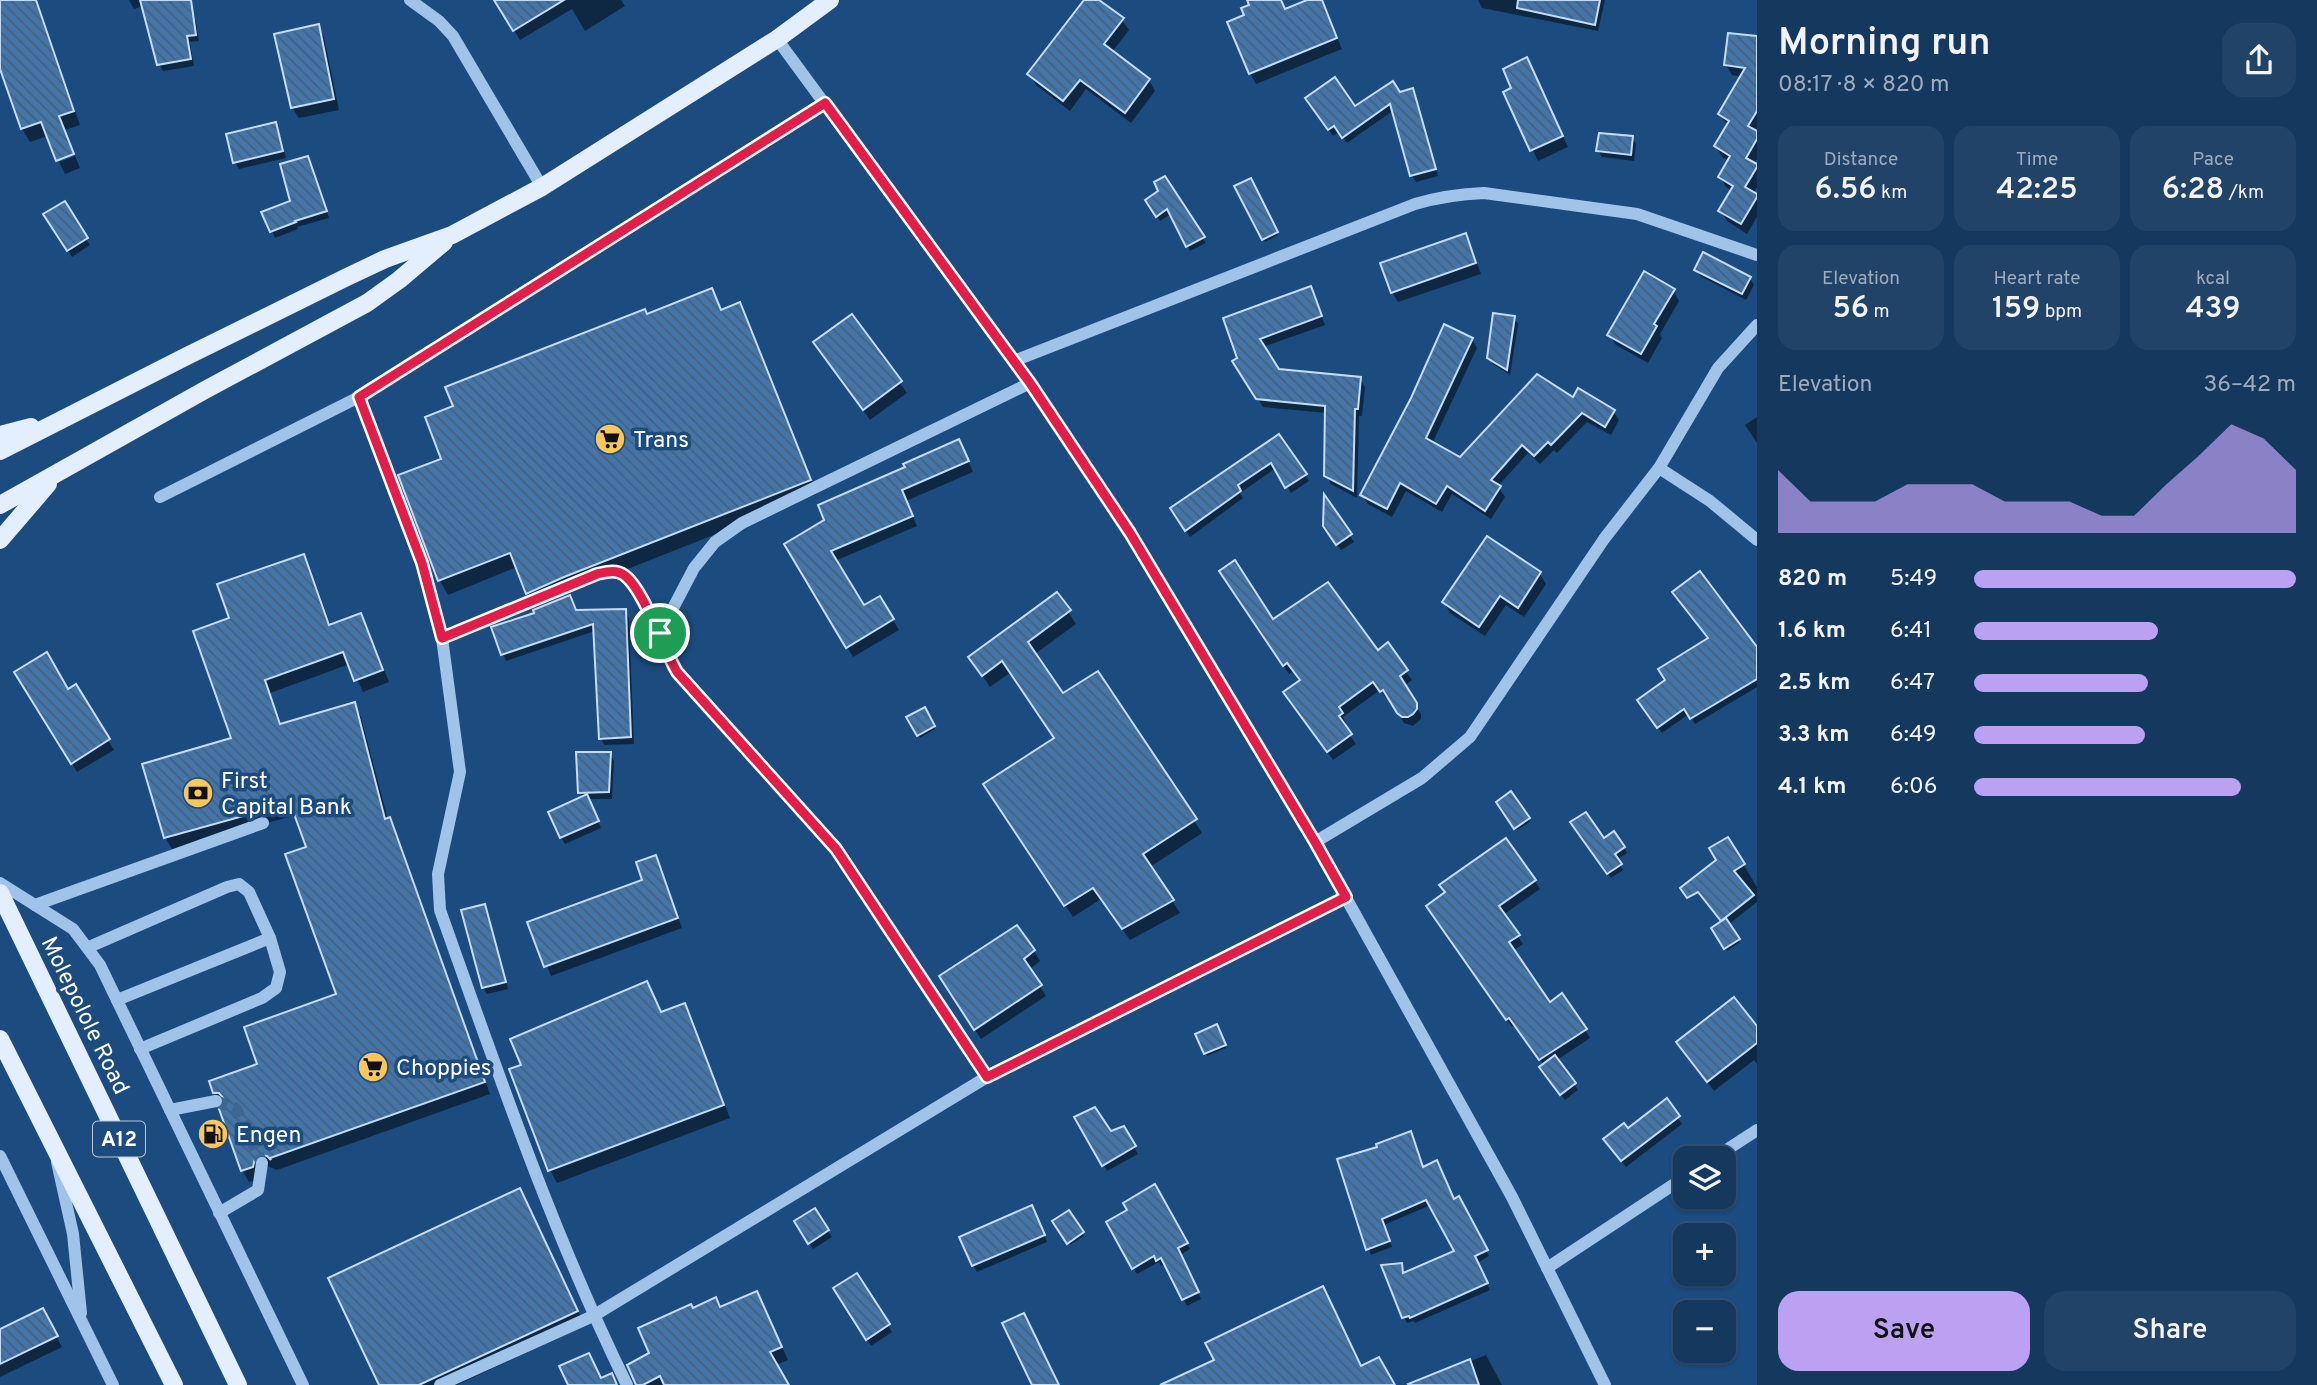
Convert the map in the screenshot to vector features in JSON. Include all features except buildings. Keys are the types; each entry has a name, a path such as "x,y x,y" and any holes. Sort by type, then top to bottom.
{"main road":[{"path":"0,452 57,421 385,259 452,235 542,187 777,39 830,0"},
{"path":"0,505 367,303 452,235"},
{"path":"0,435 57,421"},
{"path":"0,540 57,473"},
{"name":"Molepolole Road","path":"0,893 238,1385"},
{"name":"A12","path":"0,1039 174,1385"}],"street":[{"path":"410,0 439,21 453,36 542,187"},
{"path":"777,39 1014,360 1130,533 1346,897 1512,1197 1605,1385"},
{"path":"160,497 359,397 825,103"},
{"path":"1014,360 1415,204 1450,195 1484,193 1637,214 1757,255"},
{"path":"1315,842 1422,778 1470,737 1604,539 1659,468 1718,368 1757,325"},
{"path":"660,633 694,568 715,542 742,523 1030,383"},
{"path":"359,397 422,563 442,638 460,772 438,874 440,910 516,1123 593,1316 627,1385"},
{"path":"1659,468 1710,501 1757,540"},
{"path":"442,638 597,574 613,571 624,574 660,633 677,672 836,849 987,1077"},
{"path":"35,905 263,823"},
{"path":"0,884 73,929 89,947 303,1385"},
{"path":"89,947 227,887 239,884 249,892 270,938 280,972 276,988 262,998 140,1049"},
{"path":"440,1385 593,1316 987,1077 1346,897"},
{"path":"117,1000 270,938"},
{"path":"170,1110 216,1101"},
{"path":"1732,1146 1757,1130"},
{"path":"53,1147 73,1234 83,1324"},
{"path":"0,1156 113,1385"},
{"path":"219,1213 258,1190 262,1163"},
{"path":"1547,1268 1673,1185"}],"tunnel":[{"path":"216,1101 236,1109 262,1163"}],"place":[{"name":"Trans","path":"610,439"},
{"name":"First Capital Bank","path":"198,793"},
{"name":"Choppies","path":"373,1067"},
{"name":"Engen","path":"213,1134"}],"route":[{"path":"825,103 1030,383 1130,533 1346,897 987,1077 836,849 677,672 660,633 634,587 624,574 613,571 597,574 442,638 422,563 359,397 825,103"}]}
